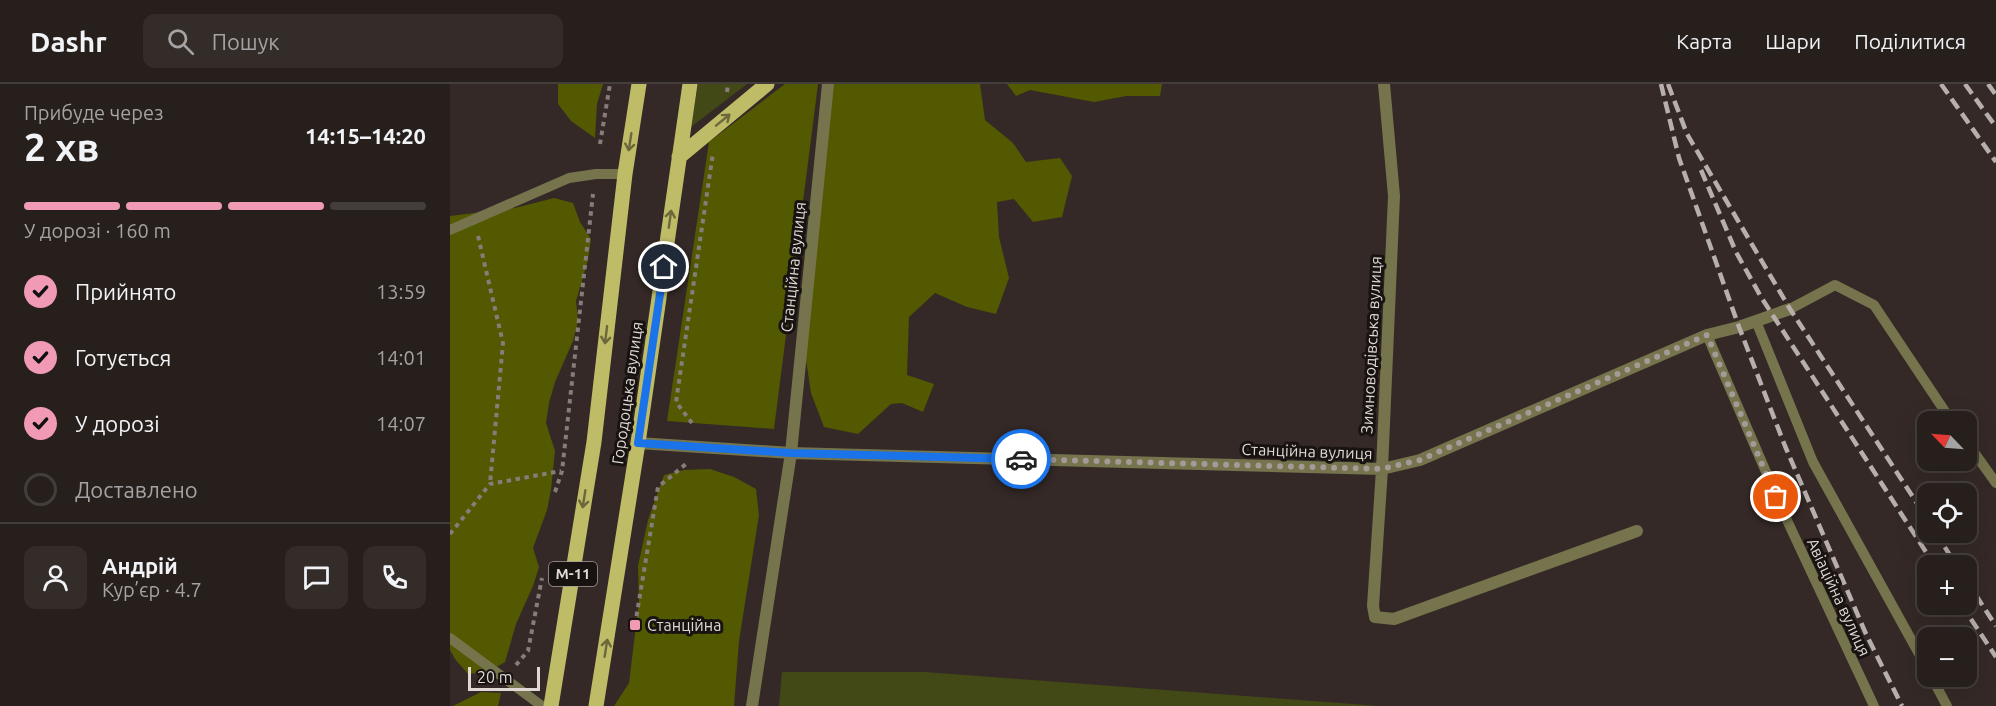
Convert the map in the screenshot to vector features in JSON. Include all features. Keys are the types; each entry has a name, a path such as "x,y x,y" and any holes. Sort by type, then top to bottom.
{"main road":[{"name":"Городоцька вулиця","path":"551,706 594,442 625,174 639,84"},
{"name":"Городоцька вулиця","path":"596,706 638,443 690,84"},
{"path":"679,157 767,84"}],"street":[{"name":"Станційна вулиця","path":"752,706 791,453 828,84"},
{"name":"Зимноводівська вулиця","path":"1384,84 1395,196 1373,606 1375,617 1394,619 1637,531"},
{"name":"Станційна вулиця","path":"638,443 791,453 1382,469 1420,460 1707,335 1790,309"}],"lane":[{"path":"450,230 569,178 596,174 625,174"},
{"path":"1790,309 1835,285 1874,305 1945,411"},
{"path":"1756,321 1813,462 1917,650"},
{"name":"Авіаційна вулиця","path":"1707,335 1785,516 1874,706"},
{"path":"1977,456 1996,483"},
{"path":"450,638 542,706"},
{"path":"1937,687 1947,706"}],"path":[{"path":"600,144 610,84"},
{"path":"692,423 676,402 715,143"},
{"path":"555,492 562,471 593,194"},
{"path":"450,534 490,484 503,343 474,220"},
{"path":"635,625 658,487 687,463"},
{"path":"490,484 562,471"},
{"path":"516,665 528,651 542,578"}],"green space":[{"path":"558,84 603,84 597,104 595,138 571,121 558,104"},
{"path":"698,84 747,84 691,127"},
{"path":"785,84 818,84 774,429 667,421 709,142"},
{"path":"833,84 980,84 985,120 1013,143 1026,162 1060,158 1072,176 1062,217 1033,222 1014,199 997,202 999,237 1009,278 996,314 967,307 935,293 909,317 907,375 934,384 923,412 902,403 891,404 858,434 824,427 811,393 805,353"},
{"path":"1007,84 1162,84 1160,96 1126,96 1094,102 1030,90 1016,96"},
{"path":"554,198 573,203 580,222 591,239 588,260 576,301 578,321 573,341 555,382 549,403 546,423 555,451 547,510 533,548 539,567 516,624 505,662 488,672 468,674 450,650 450,216 515,208"},
{"path":"710,469 734,477 756,489 759,515 739,641 734,706 614,706 629,683 639,601 638,566 648,520 664,475 684,470"},
{"path":"782,672 925,672 1380,706 779,706"},
{"path":"481,692 501,693 498,706 453,706"}],"railway":[{"path":"1661,84 1679,158 1739,327 1785,446 1866,634 1902,706"},
{"path":"1668,84 1687,134 1790,309 1917,503"},
{"path":"1941,84 1996,162"},
{"path":"1965,84 1996,127"},
{"path":"1988,84 1996,95"},
{"path":"1701,170 1736,252 1761,297 1928,555"},
{"path":"1942,543 1950,555"},
{"path":"1977,597 1996,626"},
{"path":"1968,615 1996,657"}],"way so far":[{"path":"1021,459 1382,469 1420,460 1707,335 1776,497"}],"place":[{"name":"Станційна","path":"635,625"}],"route":[{"path":"664,267 638,443 791,453 1021,459"}]}
